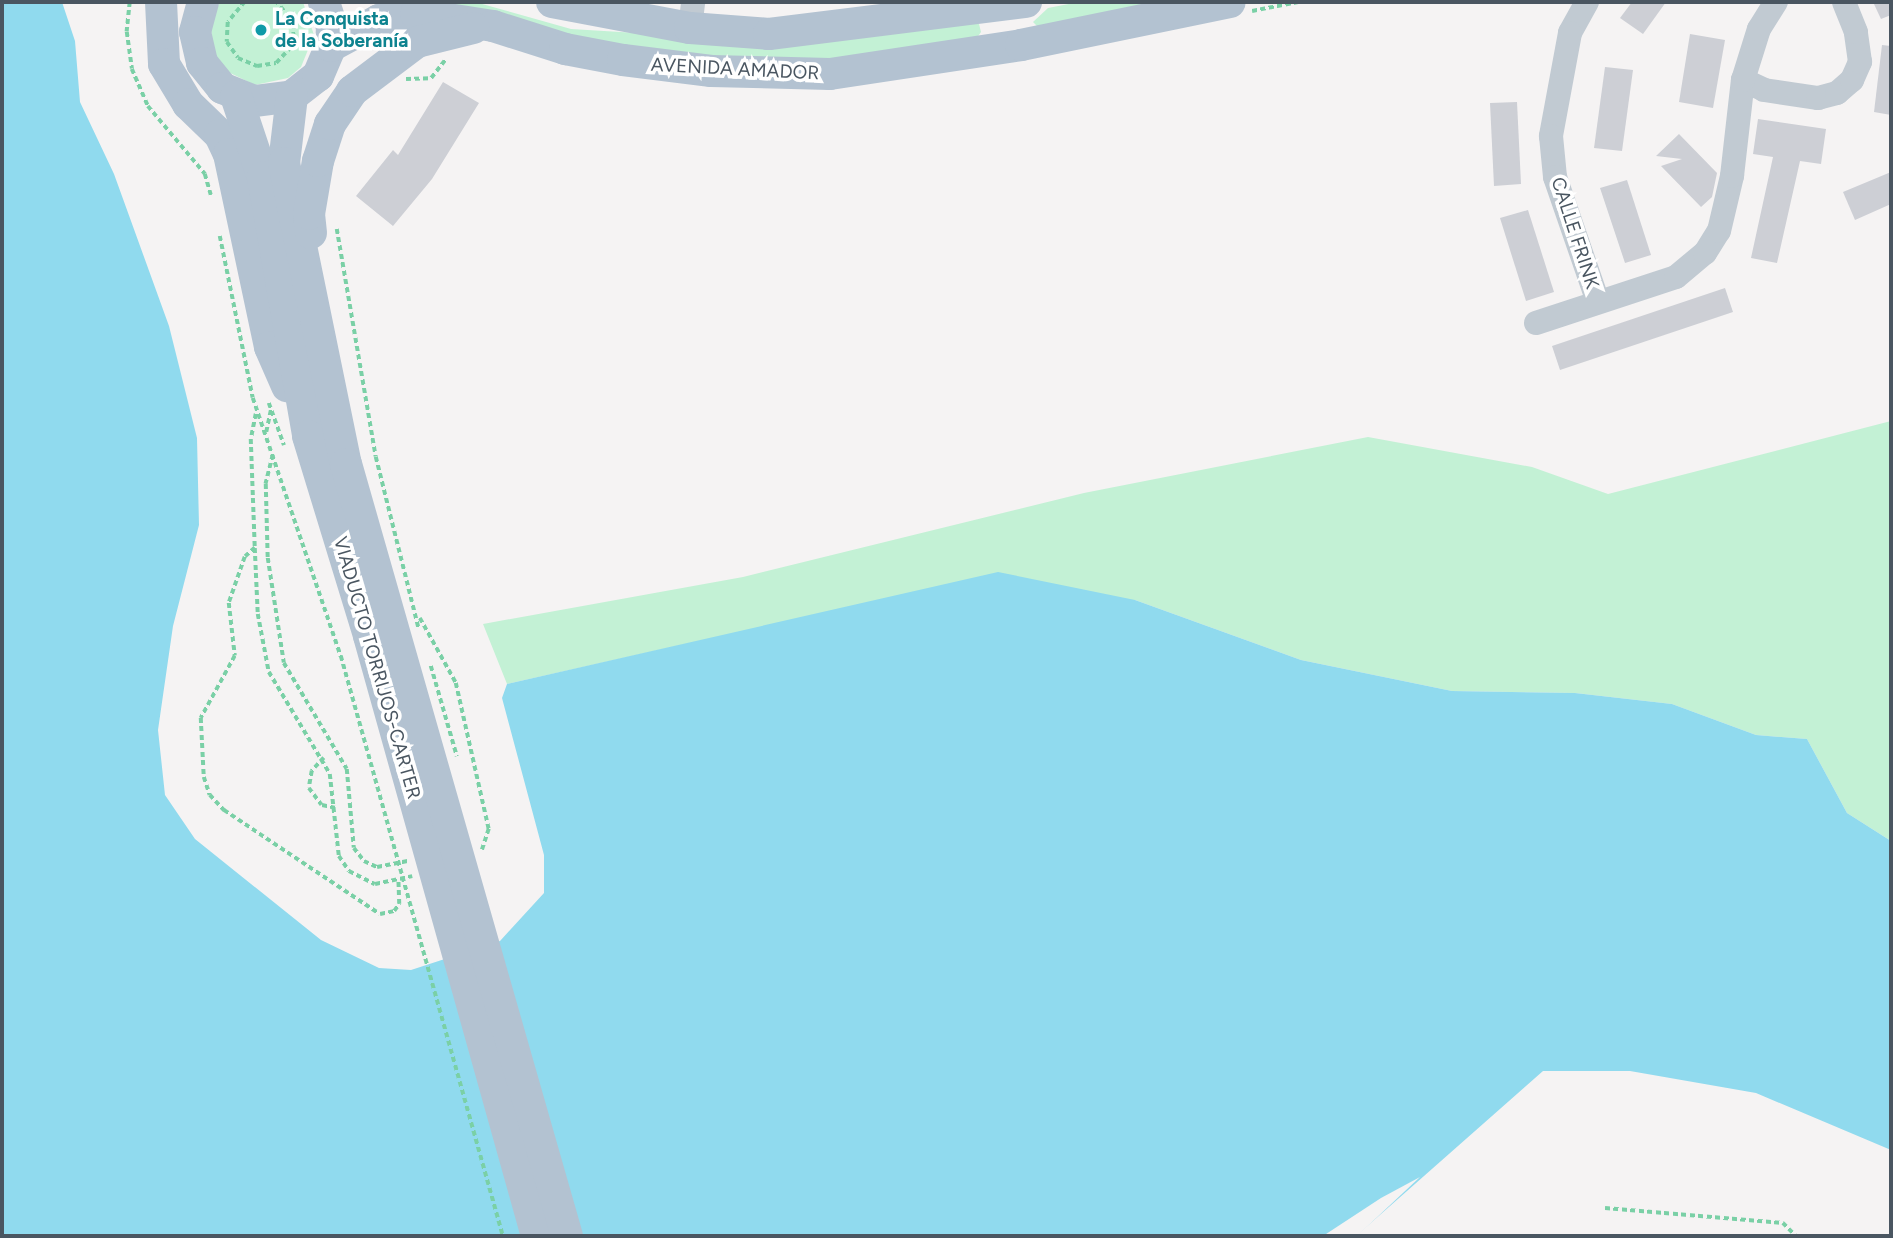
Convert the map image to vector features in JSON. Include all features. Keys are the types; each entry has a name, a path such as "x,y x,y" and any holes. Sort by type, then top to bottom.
{"main road":[{"path":"161,2 164,64 188,104 220,135 229,154 270,347 308,436"},
{"path":"203,2 195,32 199,56 210,77 236,96 254,101 292,96 318,76 331,46 332,27 324,2"},
{"name":"AVENIDA AMADOR","path":"552,2 691,15 769,34 989,10 1026,2"},
{"name":"AVENIDA AMADOR","path":"331,46 396,15 433,15 493,26 565,49 623,60 769,75 830,74 1021,45 1230,2"},
{"path":"989,10 1021,45"},
{"path":"321,342 309,214 318,161 330,124 352,90 416,42 493,26"},
{"name":"VIADUCTO TORRIJOS-CARTER","path":"236,96 263,177 308,436 567,1236"},
{"name":"VIADUCTO TORRIJOS-CARTER","path":"292,96 284,163 346,464 373,639 537,1236"}],"street":[{"name":"CALLE FRINK","path":"1587,2 1570,33 1550,136 1555,177 1598,302"},
{"path":"1536,323 1676,278 1705,253 1719,231 1732,176 1743,80 1759,29 1776,2"},
{"path":"1743,80 1764,90 1818,98 1838,93 1852,80 1860,62 1856,32 1844,2"}],"path":[{"path":"130,2 127,32 132,69 148,106 205,174 213,201"},
{"path":"242,2 228,22 228,42 238,58 267,66 285,56 295,35 290,13 276,2"},
{"path":"430,62 440,69"},
{"path":"336,227 376,457 419,616 456,684 480,783 488,841 472,857"},
{"path":"218,228 257,413 341,656 503,1236"},
{"path":"265,434 271,409"},
{"path":"257,413 251,439 254,548 258,614 269,672 324,758 337,808 339,856 349,871 375,884 398,881 422,873"},
{"path":"254,548 246,557 229,603 235,656 201,718 204,776 210,795 224,810 380,914 394,911 399,904 398,881"},
{"path":"341,656 373,639"},
{"path":"324,758 312,771 309,788 322,805 337,808"},
{"path":"1605,1208 1783,1223 1796,1236"}],"green space":[{"path":"220,2 303,2 314,35 301,67 288,78 255,85 224,70 214,55 210,22"},
{"path":"431,2 475,2 571,29 637,33 970,21 979,24 981,32 974,42 836,65 695,64"},
{"path":"1079,2 1182,2 1039,28 1033,22 1048,8"},
{"path":"1891,421 1891,841 1847,813 1807,739 1756,735 1672,704 1575,693 1452,691 1301,660 1135,600 838,610 507,684 483,624 743,577 1084,493 1368,437 1532,467 1608,494"}],"water":[{"path":"2,2 62,2 75,41 80,102 114,174 169,326 197,438 199,525 173,626 158,730 165,795 195,839 321,940 379,968 411,970 500,941 544,893 544,855 502,698 507,684 998,572 1135,600 1301,660 1452,691 1575,693 1672,704 1756,735 1807,739 1847,813 1891,841 1891,1150 1756,1093 1630,1071 1543,1071 1356,1236 2,1236"}],"pier":[{"path":"1420,1177 1357,1236 1323,1236 1381,1198"}],"building":[{"path":"1632,2 1666,2 1643,34 1620,18"},
{"path":"1873,2 1891,2 1891,15 1881,19"},
{"path":"1690,34 1725,40 1713,108 1679,102"},
{"path":"1882,45 1891,46 1891,115 1874,112"},
{"path":"1605,67 1633,70 1622,151 1594,148"},
{"path":"443,82 479,103 432,179 393,226 356,196 393,150 398,155"},
{"path":"1517,102 1521,184 1494,186 1490,103"},
{"path":"1758,119 1826,129 1821,164 1800,161 1777,263 1751,258 1773,157 1753,154"},
{"path":"1679,134 1717,173 1712,197 1701,207 1661,166 1682,159 1656,156"},
{"path":"1891,172 1891,204 1855,220 1843,192"},
{"path":"1627,180 1651,255 1625,263 1600,188"},
{"path":"1528,210 1554,292 1526,301 1500,218"},
{"path":"1725,288 1733,312 1560,370 1552,346"}],"place":[{"name":"La Conquista de la Soberanía","path":"261,30"}]}
